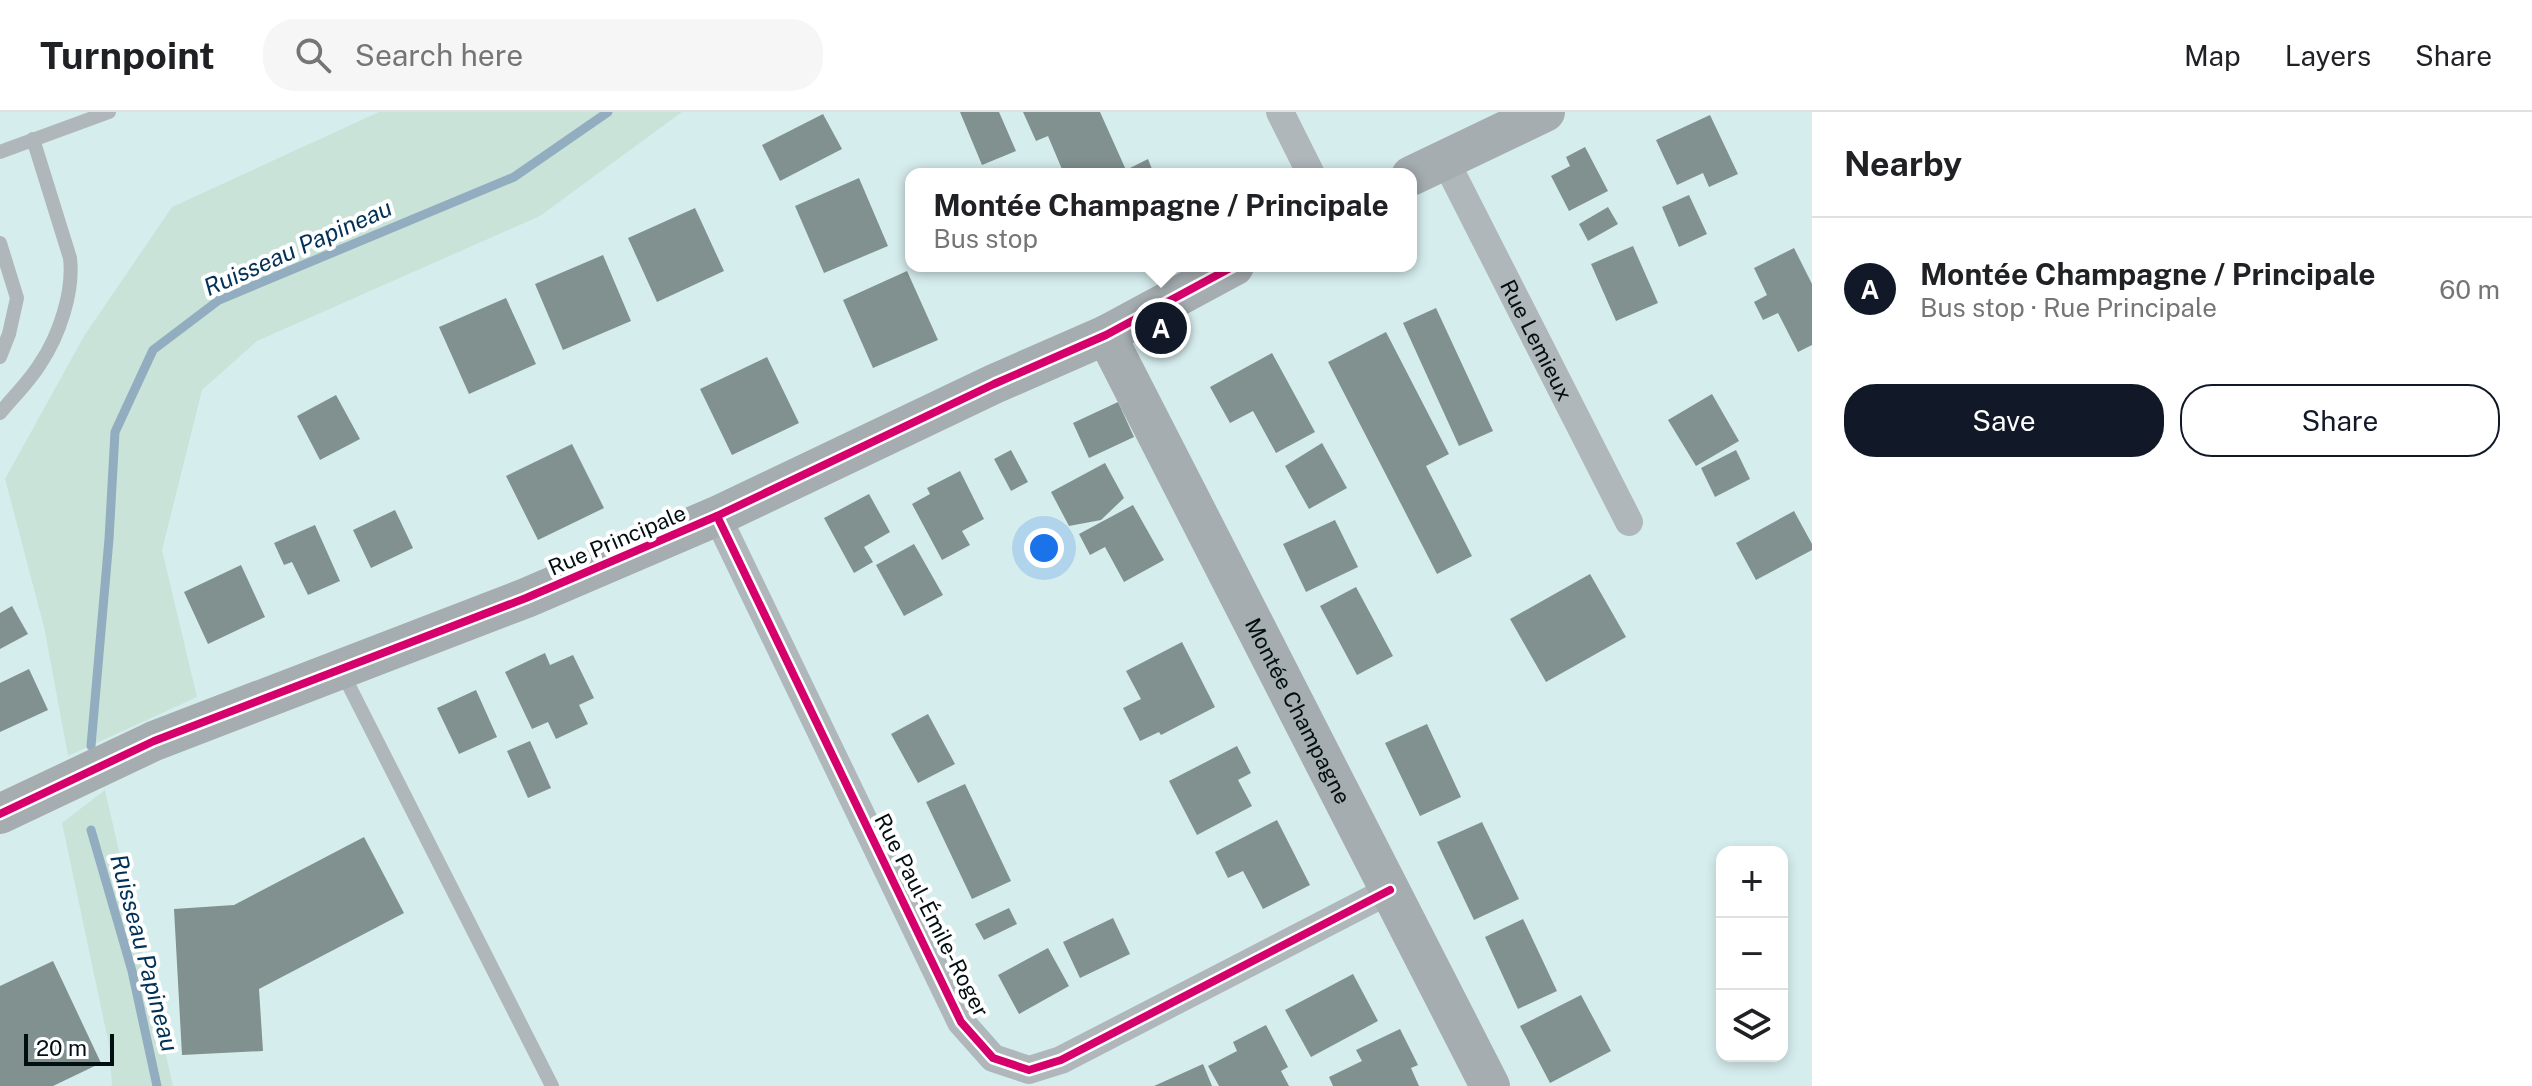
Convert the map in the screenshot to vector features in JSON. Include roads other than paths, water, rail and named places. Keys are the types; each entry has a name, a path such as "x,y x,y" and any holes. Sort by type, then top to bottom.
{"street":[{"path":"1280,112 1308,168"},
{"path":"1428,168 1545,112"},
{"name":"Rue Lemieux","path":"1428,168 1629,522"},
{"name":"Rue Principale","path":"0,814 154,741 526,598 717,516 994,384 1106,335 1223,272"},
{"name":"Montée Champagne","path":"1106,335 1490,1086"},
{"name":"Rue Paul-Émile-Roger","path":"717,516 961,1022 993,1058 1029,1070 1061,1060 1390,890"}],"lane":[{"path":"0,152 109,112"},
{"path":"0,413 40,364 68,303 73,278 70,258 33,139"},
{"path":"0,243 17,298 0,357"},
{"path":"340,668 552,1086"}],"waterway":[{"name":"Ruisseau Papineau","path":"91,746 115,432 153,350 219,300 514,177 608,112"},
{"name":"Ruisseau Papineau","path":"91,830 132,971 157,1086"}],"place":[{"name":"Montée Champagne / Principale","path":"1161,328"}]}
